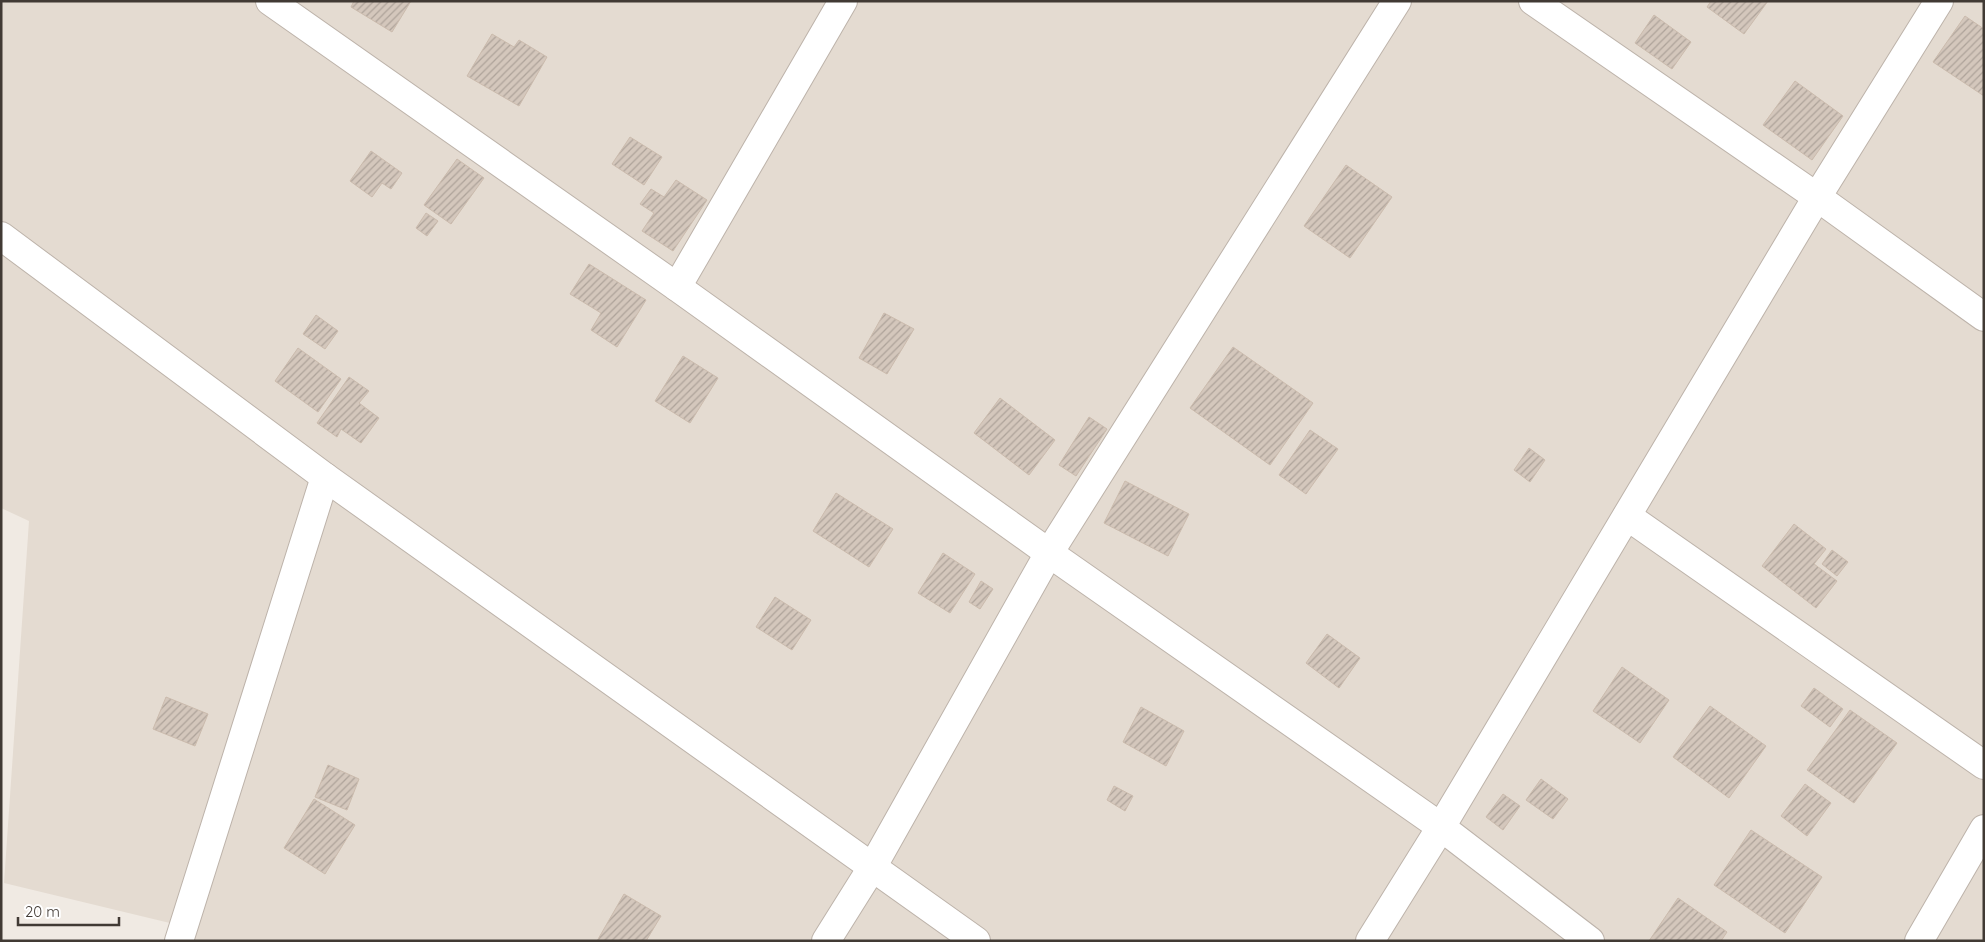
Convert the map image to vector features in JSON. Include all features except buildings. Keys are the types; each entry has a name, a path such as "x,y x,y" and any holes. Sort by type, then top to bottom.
{"street":[{"path":"270,1 677,287 1049,553 1441,827 1590,941"},
{"path":"677,287 843,1"},
{"path":"826,941 873,866 1049,553 1397,1"},
{"path":"1533,1 1817,197 1984,317"},
{"path":"1370,941 1441,827 1817,197 1939,1"},
{"path":"1,236 325,478 976,941"},
{"path":"179,941 325,478"},
{"path":"1627,516 1984,765"},
{"path":"1919,941 1984,829"}],"shaded area":[{"path":"1,1 1984,1 1984,941 168,941 174,924 4,883 29,521 1,508"}]}
